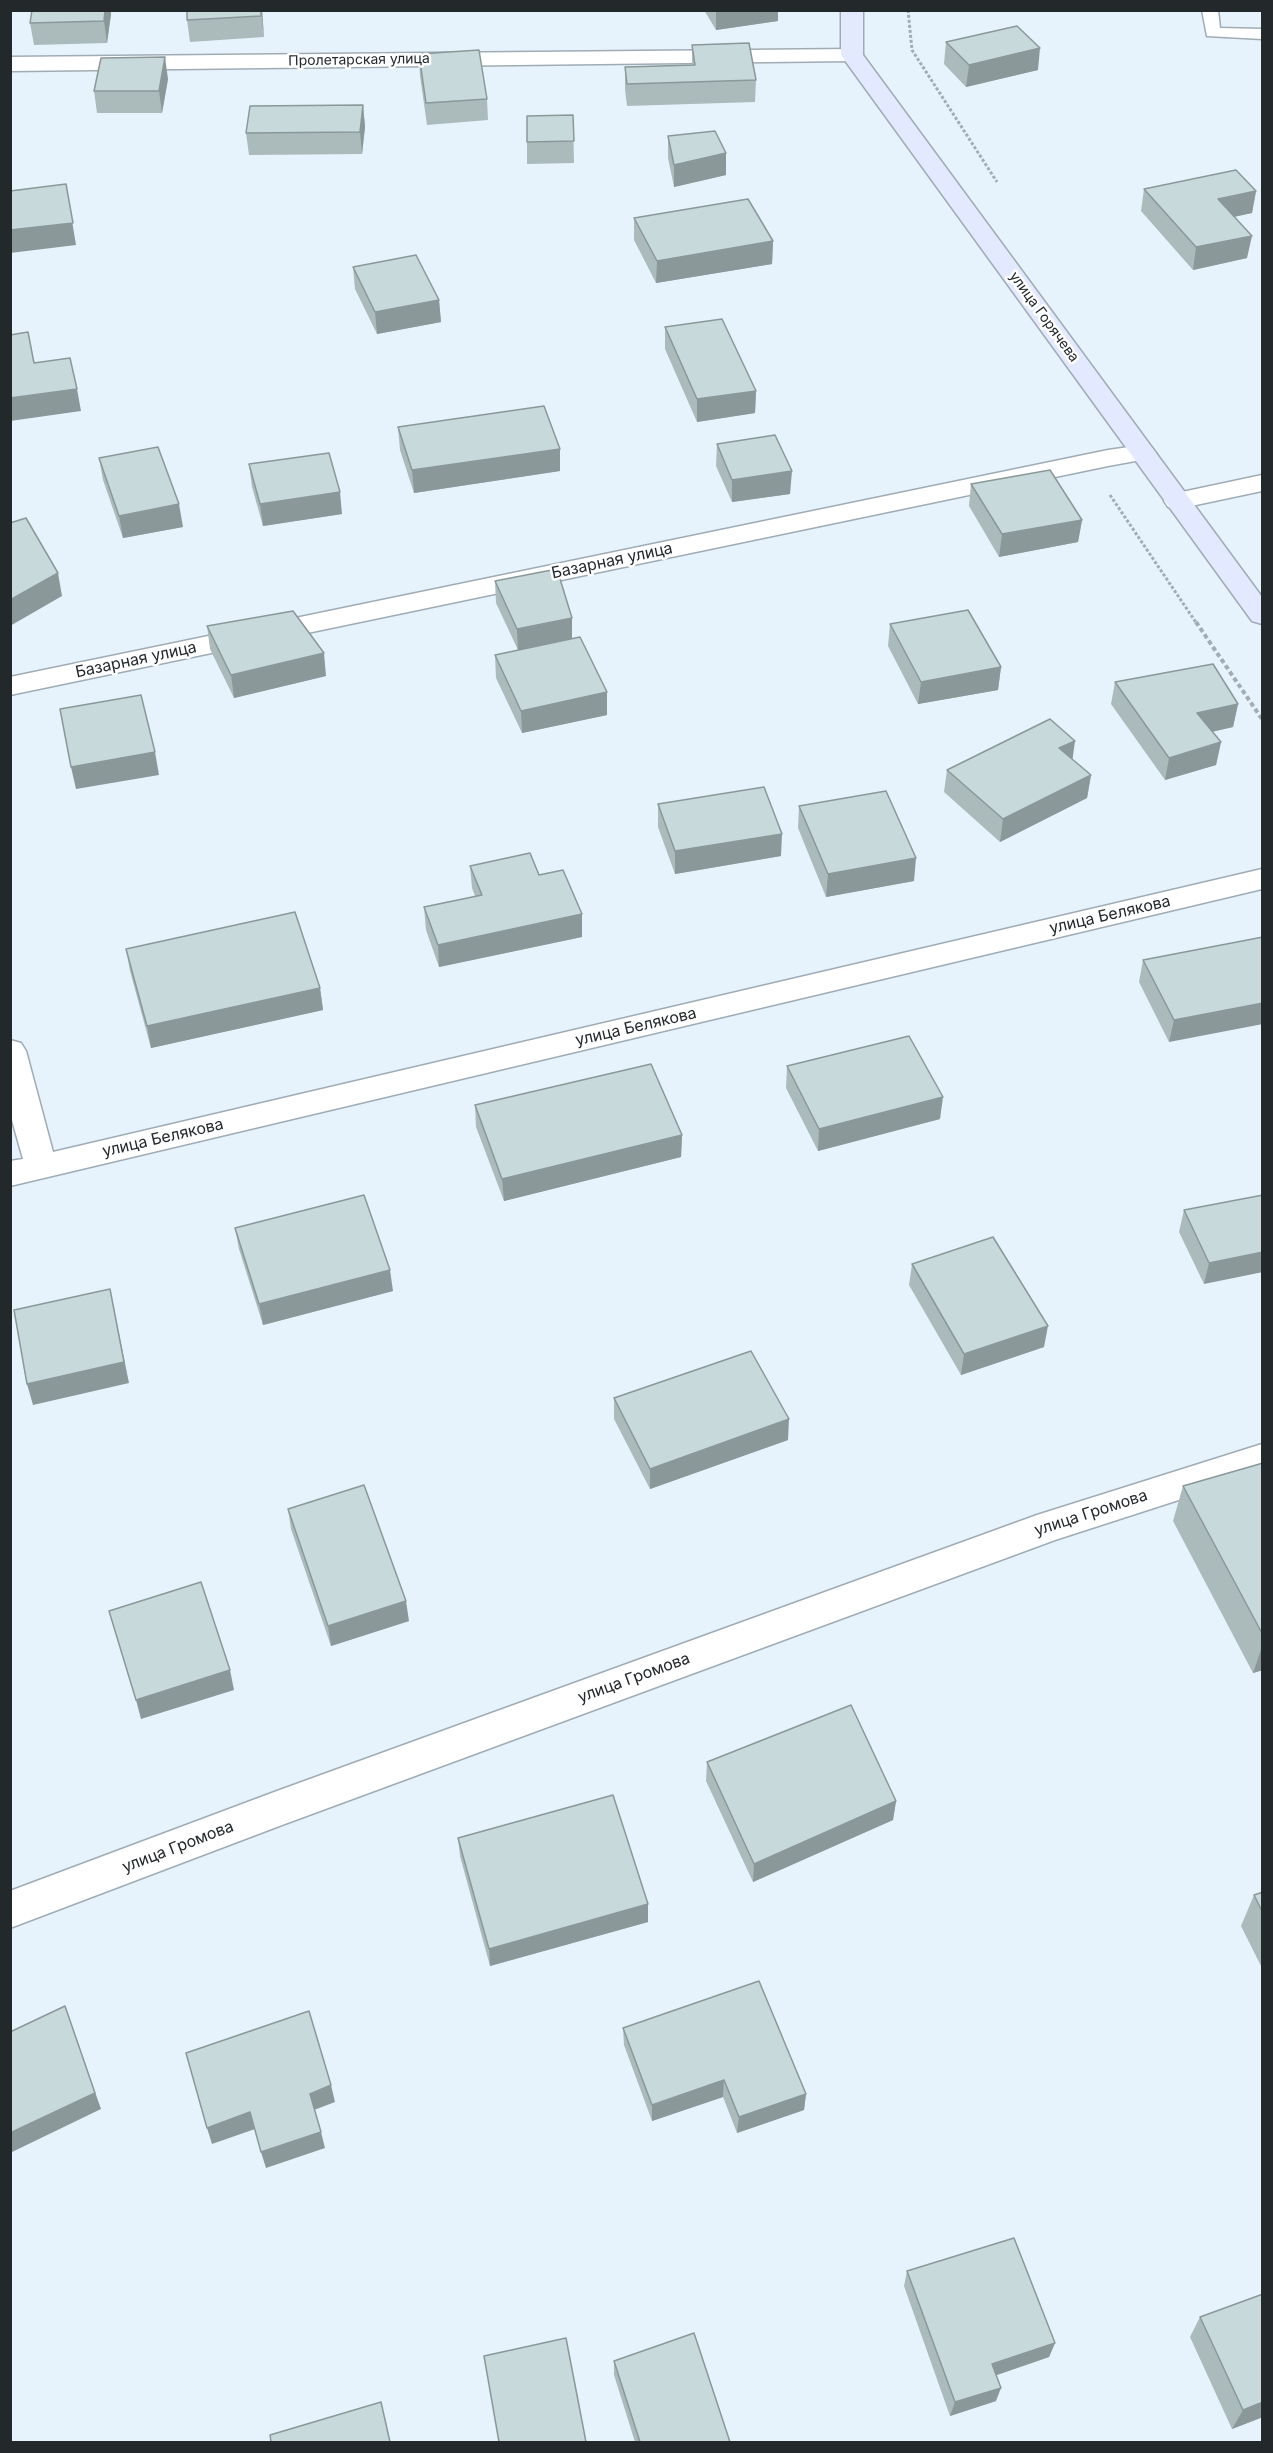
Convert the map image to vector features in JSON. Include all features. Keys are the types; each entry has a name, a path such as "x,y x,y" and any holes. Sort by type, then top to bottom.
{"main road":[{"path":"852,10 852,55"},
{"name":"улица Горячева","path":"852,55 1177,501 1263,615"}],"street":[{"name":"Пролетарская улица","path":"10,64 852,55"},
{"name":"Базарная улица","path":"10,686 1108,458 1143,453"},
{"path":"1177,501 1263,483"},
{"name":"улица Белякова","path":"10,1174 1263,879"},
{"path":"10,1050 41,1167"},
{"name":"улица Громова","path":"10,1910 277,1809 1050,1526 1263,1459"}],"lane":[{"path":"1210,10 1213,33 1263,34"}],"path":[{"path":"1128,523 1263,719"}],"building":[{"path":"32,10 105,10 104,21 30,23"},
{"path":"187,10 261,10 261,16 187,20"},
{"path":"1017,26 1040,48 969,65 946,42"},
{"path":"749,43 756,80 627,84 625,67 695,65 692,45"},
{"path":"479,50 487,99 426,103 419,54"},
{"path":"165,57 159,91 94,91 101,58"},
{"path":"363,105 360,132 246,133 250,106"},
{"path":"573,115 574,141 527,142 527,116"},
{"path":"715,131 726,153 674,165 668,136"},
{"path":"1236,170 1256,191 1218,199 1252,236 1196,247 1144,189"},
{"path":"66,184 73,223 10,230 10,191"},
{"path":"748,199 773,241 657,261 634,218"},
{"path":"416,255 439,300 375,312 353,267"},
{"path":"722,319 756,391 697,399 665,327"},
{"path":"28,332 34,363 70,358 77,389 10,398 10,335"},
{"path":"544,406 560,449 412,470 398,427"},
{"path":"775,435 792,471 732,480 717,444"},
{"path":"158,447 179,504 119,516 99,458"},
{"path":"329,453 340,492 260,504 249,464"},
{"path":"1050,470 1082,520 1002,534 971,484"},
{"path":"26,518 58,573 10,600 10,523"},
{"path":"557,569 572,618 517,629 495,581"},
{"path":"968,610 1001,667 921,682 890,624"},
{"path":"293,611 324,653 231,675 207,626"},
{"path":"580,637 607,692 521,711 495,655"},
{"path":"1213,664 1238,704 1197,713 1221,742 1169,758 1115,682"},
{"path":"141,695 155,752 71,767 60,709"},
{"path":"1050,719 1075,741 1059,748 1091,775 1003,819 947,770"},
{"path":"764,787 782,834 675,851 658,804"},
{"path":"886,791 916,858 828,874 799,806"},
{"path":"530,853 539,875 563,870 582,914 438,945 424,907 482,895 470,866"},
{"path":"295,912 320,988 147,1026 126,949"},
{"path":"1263,937 1263,1003 1174,1020 1143,960"},
{"path":"909,1036 943,1097 819,1129 787,1066"},
{"path":"651,1064 682,1135 502,1179 475,1105"},
{"path":"364,1195 390,1270 259,1304 235,1228"},
{"path":"1263,1195 1263,1252 1209,1263 1184,1210"},
{"path":"993,1237 1048,1326 964,1354 912,1264"},
{"path":"110,1289 124,1362 27,1384 14,1310"},
{"path":"751,1351 789,1419 650,1469 614,1398"},
{"path":"1263,1463 1263,1635 1183,1486"},
{"path":"364,1485 406,1601 328,1626 288,1509"},
{"path":"201,1582 230,1670 136,1700 109,1611"},
{"path":"851,1705 896,1801 754,1864 707,1762"},
{"path":"613,1795 648,1904 489,1949 458,1838"},
{"path":"1263,1892 1263,1913 1254,1895"},
{"path":"759,1981 806,2094 739,2117 724,2080 652,2105 623,2028"},
{"path":"65,2006 95,2093 10,2133 10,2032"},
{"path":"309,2011 331,2085 310,2094 321,2132 261,2152 250,2112 207,2128 186,2053"},
{"path":"1014,2238 1055,2343 992,2364 1001,2388 955,2402 907,2271"},
{"path":"1263,2294 1263,2402 1243,2410 1200,2317"},
{"path":"694,2333 730,2442 640,2442 614,2361"},
{"path":"566,2338 586,2442 499,2442 484,2356"},
{"path":"381,2402 390,2442 271,2442 270,2435"}]}
